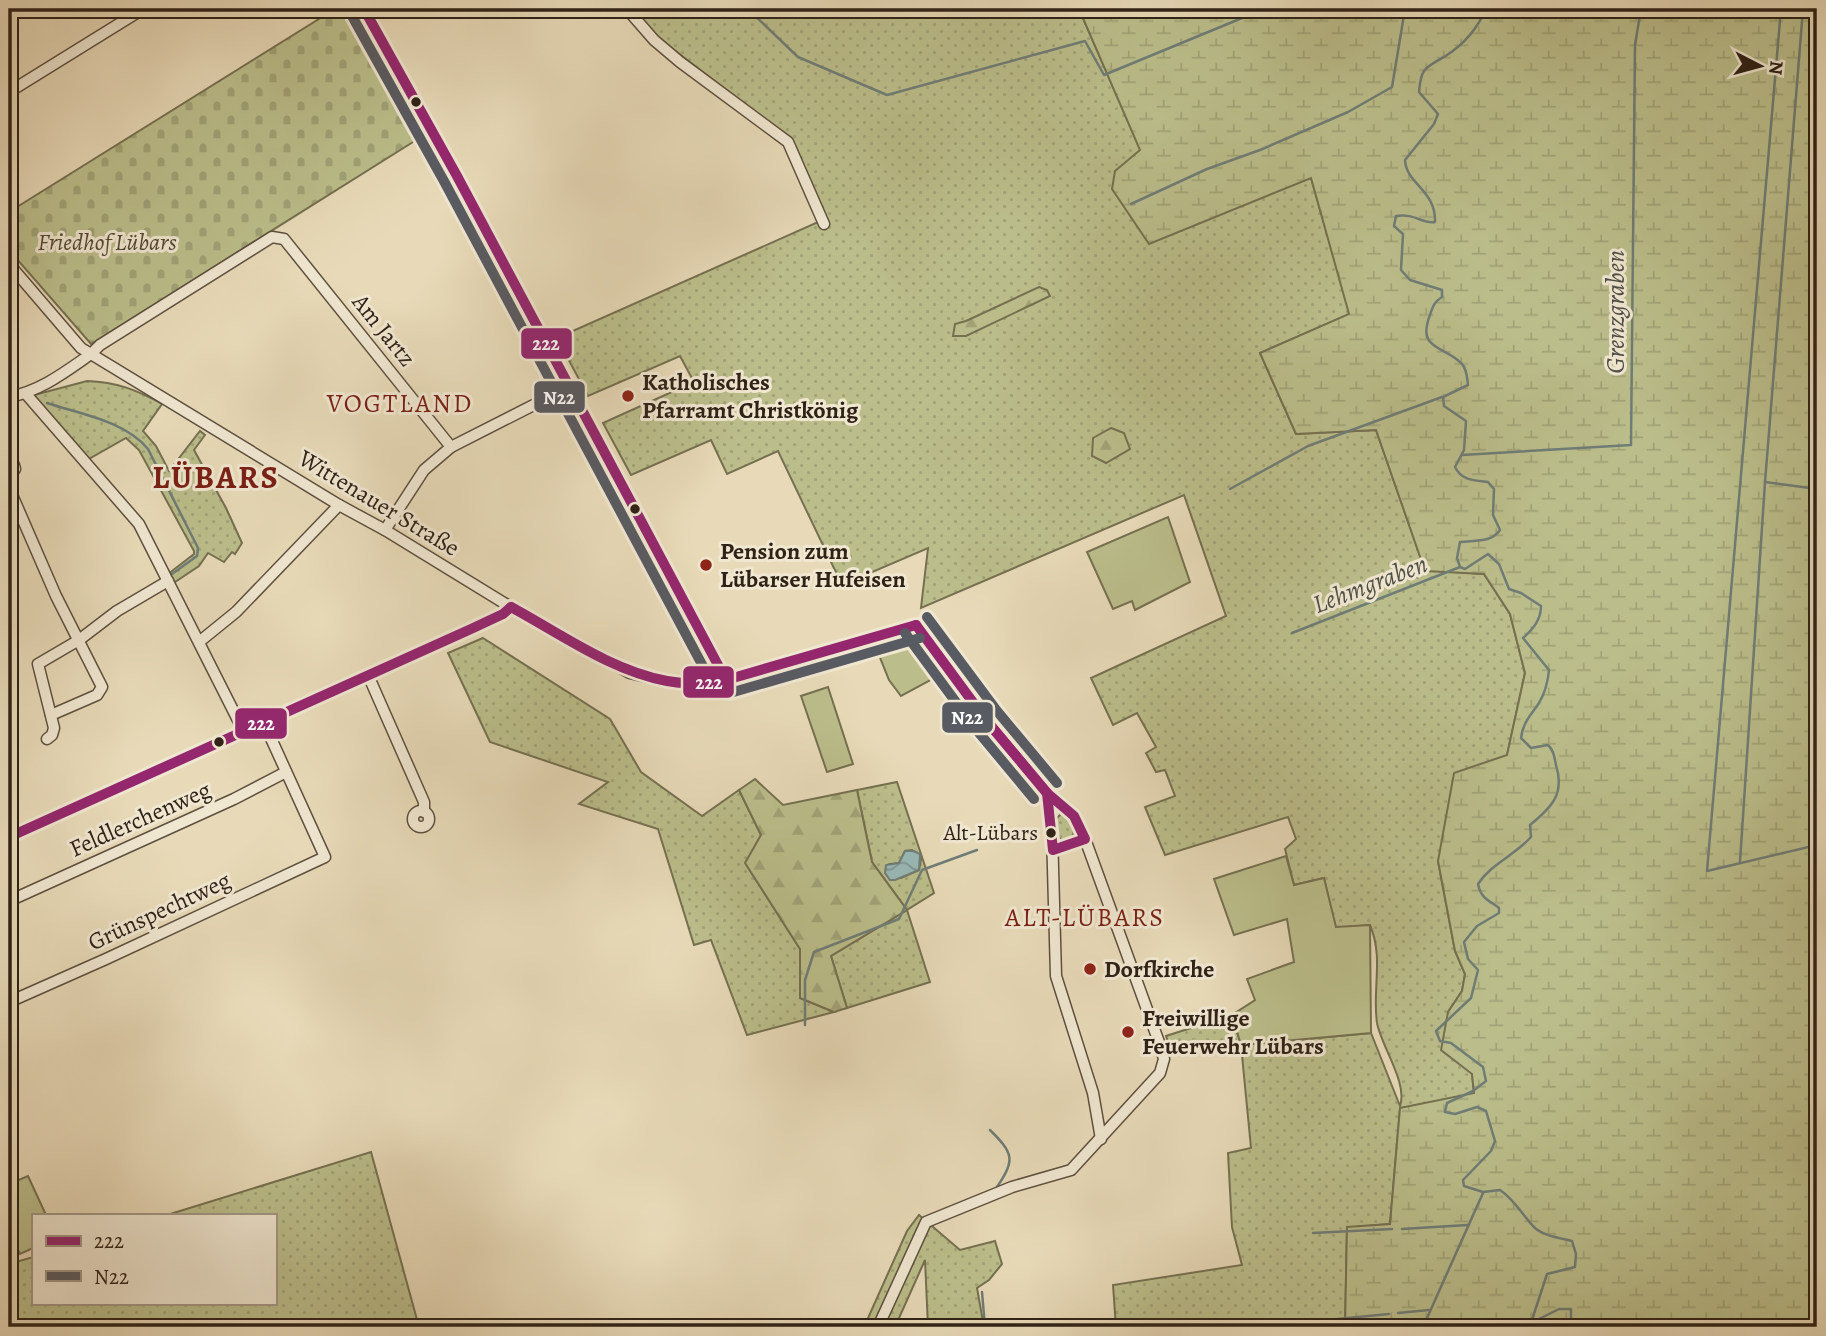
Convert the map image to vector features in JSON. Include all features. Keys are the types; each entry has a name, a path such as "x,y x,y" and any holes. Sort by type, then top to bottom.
{"street":[{"path":"9,92 143,9"},
{"path":"364,9 457,176 726,680"},
{"path":"627,9 654,40 680,62 789,142 824,224"},
{"name":"Am Jartz","path":"91,354 100,345 272,237 284,239 451,447"},
{"name":"Wittenauer Straße","path":"9,264 81,348 511,607"},
{"path":"9,397 26,394 44,386 91,354"},
{"path":"385,530 424,470 451,447 569,387"},
{"path":"26,394 139,524 244,732"},
{"path":"9,461 15,470 9,478"},
{"path":"9,488 56,596 102,687 100,692 51,715"},
{"path":"199,642 236,612 339,505"},
{"path":"47,739 54,728 38,664 79,640 117,611 168,581"},
{"path":"9,837 503,614 511,607 630,673 688,685 707,685 916,625 986,720 1046,793 1074,816 1085,839 1164,1059 1160,1073 1071,1170 1012,1187 926,1222 878,1327"},
{"path":"368,675 420,792 424,812"},
{"path":"264,723 286,772"},
{"name":"Grünspechtweg","path":"9,1002 325,857 286,772"},
{"name":"Feldlerchenweg","path":"9,901 222,805 286,772"},
{"path":"1046,793 1053,850 1056,976 1093,1093 1101,1139"},
{"path":"1053,850 1085,839"}],"green space":[{"name":"Friedhof Lübars","path":"335,9 350,9 421,137 91,344 9,250 9,212"},
{"path":"631,9 854,9 857,15 865,17 877,9 1079,9 1141,150 1116,171 1311,178 1350,314 1260,353 1296,434 1376,430 1425,570 1484,574 1510,614 1525,673 1507,755 1438,861 1455,951 1465,974 1462,991 1448,1012 1472,1074 1474,1094 1400,1108 1390,1224 1347,1228 1345,1327 1116,1327 1113,1285 1242,1265 1232,1227 1228,1153 1251,1148 1241,1045 1371,1033 1400,1106 1402,1097 1398,1076 1377,1023 1377,962 1370,925 1335,928 1324,878 1294,885 1285,849 1296,839 1288,817 1165,855 1145,807 1175,796 1165,770 1156,772 1146,753 1156,747 1137,713 1113,725 1091,678 1226,616 1184,495 921,608 928,548 842,585 778,451 727,474 711,440 631,475 603,423 694,382 680,356 588,396 557,338 825,219 796,147 788,137 657,37"},
{"path":"1079,9 1817,9 1817,1327 1345,1327 1347,1227 1390,1224 1400,1108 1474,1093 1472,1074 1441,1050 1448,1012 1462,991 1465,974 1455,951 1438,861 1454,773 1507,755 1525,673 1510,614 1484,574 1425,571 1376,430 1296,434 1260,353 1349,314 1311,178 1149,244 1112,189 1115,171 1140,150"},
{"path":"1039,287 1047,290 1050,296 966,336 953,336 955,324"},
{"path":"87,381 126,388 162,404 143,431 156,446 169,471 200,431 205,435 194,450 242,543 235,554 232,552 224,562 208,553 199,566 172,584 168,574 194,554 194,551 139,450 126,438 87,460 33,398 34,395"},
{"path":"1111,428 1124,433 1130,449 1106,463 1092,456 1093,438"},
{"path":"1168,517 1190,582 1135,610 1132,601 1113,609 1087,552"},
{"path":"483,638 610,719 641,772 702,816 739,790 761,835 746,864 800,949 800,998 834,1012 747,1035 711,940 694,945 658,829 579,804 608,782 490,742 448,653"},
{"path":"911,639 940,671 940,675 901,696 889,680 877,650"},
{"path":"828,687 853,764 827,772 801,696"},
{"path":"755,779 783,805 857,790 872,862 907,910 831,956 847,1008 834,1012 800,998 800,949 745,863 761,835 739,790"},
{"path":"897,782 934,893 907,910 872,862 857,790","holes":["912,850 921,859 919,870 901,878 890,864 899,863 905,851"]},
{"path":"1062,813 1067,815 1074,832 1071,839 1064,841 1057,837 1056,819"},
{"path":"1286,856 1294,885 1324,878 1336,927 1370,925 1371,1033 1241,1045 1232,1015 1255,1000 1247,979 1294,962 1287,919 1234,935 1214,879"},
{"path":"907,910 930,982 847,1008 831,956"},
{"path":"1232,1015 1241,1045 1171,1051 1166,1036"},
{"path":"371,1152 419,1327 9,1327 9,1264 32,1257 32,1304 276,1304 276,1214 170,1214"},
{"path":"28,1176 46,1214 32,1214 32,1248 20,1254 9,1229 9,1184"},
{"path":"919,1215 960,1250 995,1241 1002,1264 989,1280 977,1288 984,1327 928,1327 925,1260 895,1327 864,1327 907,1231"}],"water":[{"path":"905,851 920,854 919,870 890,880 885,873 886,865 899,863"}],"waterway":[{"path":"748,9 798,57 887,95 1085,41 1104,75 1259,11"},
{"path":"1131,204 1207,169 1260,150 1348,112 1392,87 1405,9"},
{"path":"1486,9 1475,29 1465,40 1429,66 1421,78 1419,92 1438,114 1434,124 1405,160 1410,175 1431,202 1435,222 1396,216 1394,226 1403,234 1401,270 1410,280 1442,290 1442,297 1434,304 1427,327 1429,341 1455,358 1466,371 1468,385 1443,397 1444,406 1466,421 1464,450 1455,467 1465,477 1488,482 1494,489 1493,515 1500,530 1487,539 1460,542 1457,558 1460,567 1465,569 1488,554 1499,564 1509,589 1541,606 1536,624 1523,638 1549,670 1549,674 1543,695 1525,723 1521,738 1531,748 1548,745 1550,747 1559,784 1555,799 1530,825 1531,837 1478,884 1483,896 1499,908 1499,913 1477,926 1464,942 1468,959 1478,970 1471,998 1436,1031 1440,1041 1451,1043 1483,1067 1486,1081 1473,1091 1447,1103 1445,1112 1455,1114 1477,1107 1486,1111 1495,1141 1491,1151 1463,1180 1464,1186 1483,1192 1500,1190 1539,1231 1572,1241 1576,1254 1575,1267 1547,1274 1531,1323 1559,1309 1571,1309 1571,1322 1568,1327"},
{"name":"Grenzgraben","path":"1462,455 1631,445 1635,45 1641,9"},
{"path":"1781,9 1707,871 1817,845"},
{"path":"1740,862 1765,482 1803,9"},
{"path":"1230,489 1308,446 1442,397"},
{"path":"47,403 115,425 138,439 148,449 198,548 197,556 172,574"},
{"path":"1765,482 1817,489"},
{"name":"Lehmgraben","path":"1292,633 1460,567"},
{"name":"Lehmgraben","path":"805,1025 805,980 814,952 899,919 922,870 977,850"},
{"path":"990,1130 1009,1157 1007,1170 997,1187"},
{"path":"1423,1327 1483,1193"},
{"path":"1402,1229 1468,1225"},
{"path":"1313,1233 1392,1229"},
{"path":"982,1292 985,1327"},
{"path":"1398,1313 1429,1310"},
{"path":"1254,1327 1389,1314"}],"transit line":[{"name":"222","path":"364,9 457,176 726,680"},
{"name":"N22","path":"352,16 445,183 714,687"},
{"name":"222","path":"511,607 626,669 682,683 726,680 916,625"},
{"name":"222","path":"9,837 471,629 503,614 511,607"},
{"name":"N22","path":"927,617 997,711 1057,783"},
{"name":"222","path":"916,625 986,720"},
{"name":"N22","path":"905,633 975,728 1034,799"},
{"name":"N22","path":"730,693 920,638"},
{"name":"222","path":"986,720 1047,793"},
{"name":"222","path":"986,720 1047,793"},
{"name":"222","path":"1047,793 1074,816 1085,839 1053,850 1047,793"}],"place":[{"name":"Katholisches Pfarramt Christkönig","path":"628,396"},
{"name":"Pension zum Lübarser Hufeisen","path":"706,565"},
{"name":"Alt-Lübars","path":"1051,833"},
{"name":"Dorfkirche","path":"1090,969"},
{"name":"Freiwillige Feuerwehr Lübars","path":"1128,1032"}],"district":[{"name":"VOGTLAND","path":"400,403"},
{"name":"LÜBARS","path":"216,477"},
{"name":"ALT-LÜBARS","path":"1085,917"}]}
